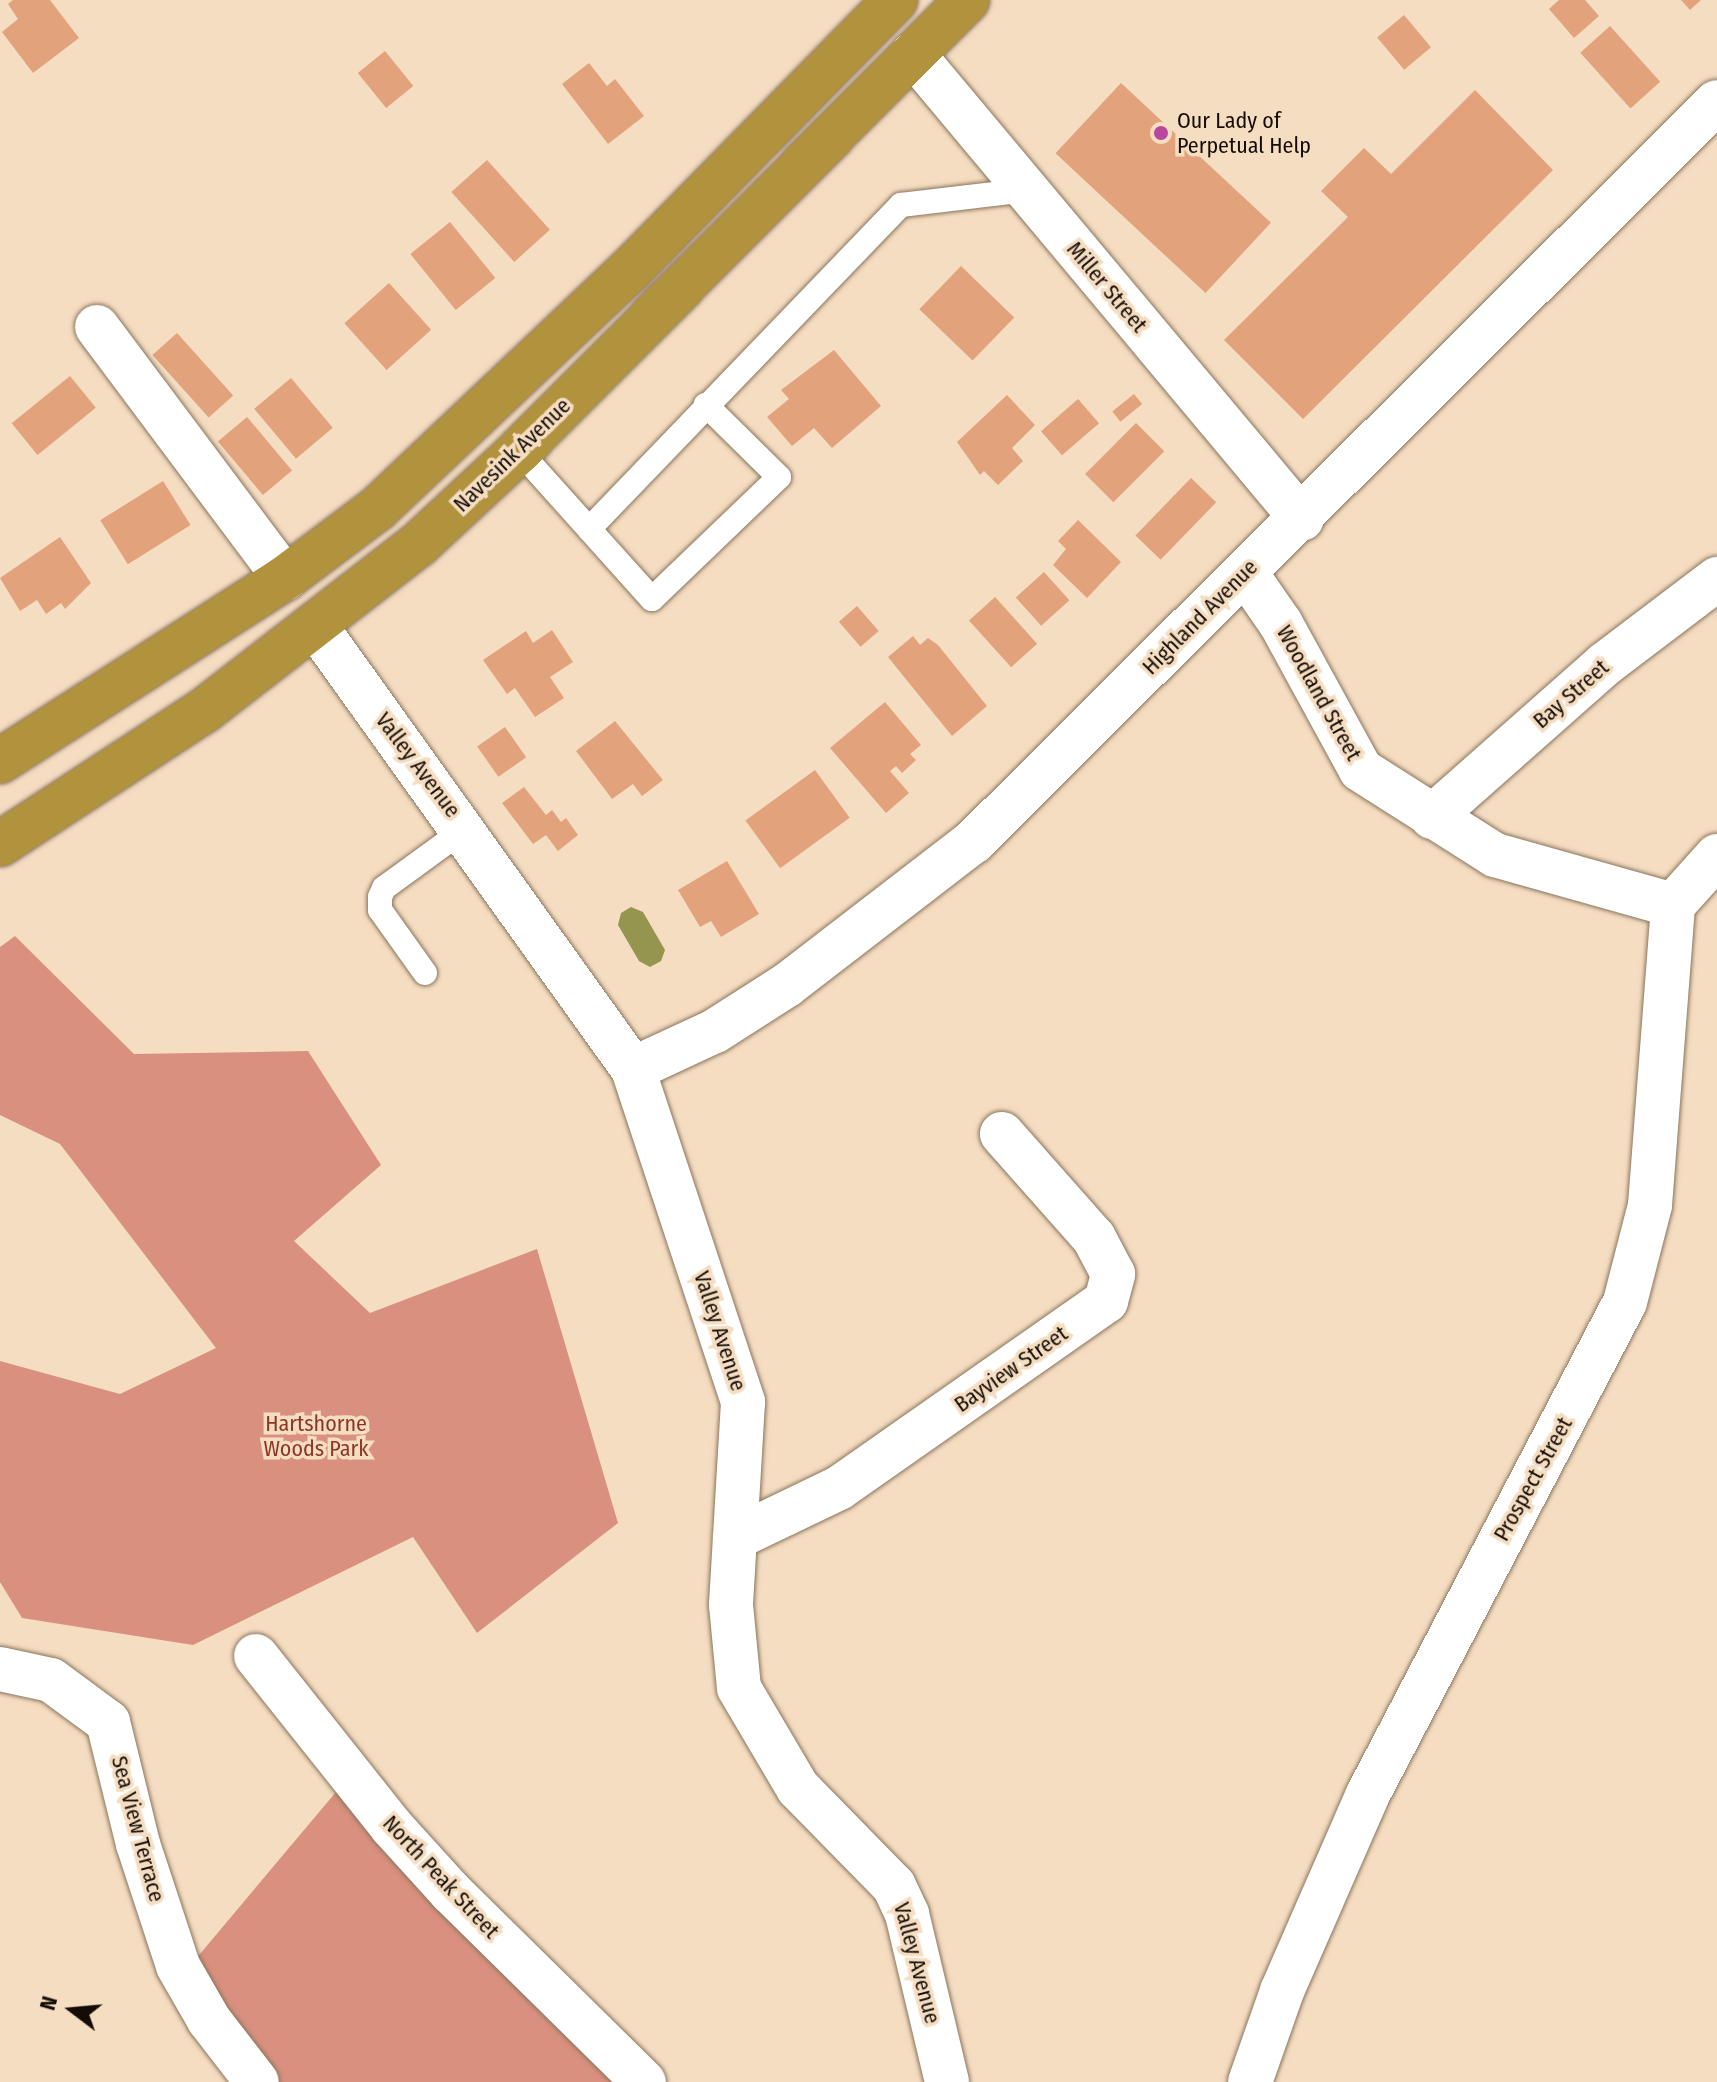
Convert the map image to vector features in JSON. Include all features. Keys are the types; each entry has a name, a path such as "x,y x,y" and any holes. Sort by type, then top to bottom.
{"highway":[{"name":"Navesink Avenue","path":"0,844 205,710 317,628 419,544 519,451 967,0"},
{"path":"0,761 285,578 377,509 460,436 886,9 913,54"}],"street":[{"name":"Miller Street","path":"913,54 1302,519"},
{"name":"Highland Avenue","path":"633,1069 715,1031 787,985 973,842 1302,519 1717,102"},
{"path":"97,327 285,578"},
{"name":"Woodland Street","path":"1245,572 1281,624 1361,770 1495,855 1673,905"},
{"name":"Bay Street","path":"1432,817 1605,664 1717,579"},
{"name":"Valley Avenue","path":"317,628 465,829 633,1069 739,1381 743,1402 731,1605 739,1688 798,1788 894,1886 907,1914 947,2082"},
{"path":"1673,905 1717,856"},
{"name":"Prospect Street","path":"1250,2082 1282,1991 1367,1796 1625,1302 1650,1205 1673,905"},
{"name":"Bayview Street","path":"735,1538 839,1488 1106,1301 1113,1274 1094,1238 1002,1134"},
{"name":"North Peak Street","path":"256,1656 392,1827 451,1892 644,2082"},
{"name":"Sea View Terrace","path":"0,1669 51,1680 108,1722 138,1844 178,1966 209,2020 257,2082"}],"lane":[{"path":"589,529 901,205 1026,190"},
{"path":"519,451 652,599 779,477 706,405"},
{"path":"425,973 380,910 380,897 384,888 465,829"}],"green space":[{"name":"Hartshorne Woods Park","path":"15,936 134,1054 308,1051 381,1165 294,1241 370,1313 537,1249 618,1523 477,1633 413,1537 193,1645 22,1618 0,1582 0,1361 120,1394 216,1348 60,1144 0,1115 0,947"},
{"path":"336,1792 631,2082 256,2082 189,1967"}],"shaded area":[{"path":"631,907 643,912 665,950 661,961 650,967 639,961 618,925 621,913"}],"building":[{"path":"13,0 50,0 79,38 33,73 2,32 18,19 8,4"},
{"path":"1559,0 1585,0 1599,16 1574,38 1549,9"},
{"path":"1681,0 1701,0 1690,10"},
{"path":"1404,15 1431,47 1404,70 1377,37"},
{"path":"1610,26 1660,82 1630,109 1580,53"},
{"path":"385,51 413,86 386,108 358,73"},
{"path":"589,63 607,86 615,79 644,116 608,144 562,84"},
{"path":"1121,83 1271,223 1205,293 1056,153"},
{"path":"1475,90 1553,170 1303,419 1224,340 1348,217 1321,191 1364,148 1391,174"},
{"path":"487,160 550,230 514,262 451,192"},
{"path":"450,222 495,278 456,310 410,254"},
{"path":"961,266 1014,317 973,361 919,309"},
{"path":"389,283 431,330 387,370 344,323"},
{"path":"177,333 233,395 209,418 152,355"},
{"path":"834,350 881,406 832,448 814,428 792,446 767,417 789,399 781,390"},
{"path":"70,376 96,408 38,455 12,423"},
{"path":"291,378 333,428 296,459 254,409"},
{"path":"1134,394 1142,404 1120,422 1112,412"},
{"path":"1007,395 1035,425 1012,448 1023,461 998,485 984,471 980,475 957,442"},
{"path":"1078,399 1099,423 1062,455 1041,431"},
{"path":"247,417 292,471 263,495 218,441"},
{"path":"1136,423 1164,451 1113,502 1085,474"},
{"path":"1191,478 1216,502 1161,560 1135,536"},
{"path":"163,481 191,525 128,564 100,520"},
{"path":"1078,520 1121,562 1087,598 1053,565 1066,549 1058,541"},
{"path":"60,537 91,583 65,609 61,603 46,614 37,600 20,611 0,578"},
{"path":"1044,572 1069,600 1041,626 1016,597"},
{"path":"995,597 1037,644 1011,667 969,620"},
{"path":"857,606 879,631 861,647 839,622"},
{"path":"552,630 573,662 550,677 564,698 535,717 515,688 507,694 483,660 526,631 533,643"},
{"path":"913,636 920,645 928,638 938,645 987,706 952,736 888,657"},
{"path":"885,702 921,745 910,754 916,760 902,773 896,766 890,771 909,793 886,813 830,748"},
{"path":"615,721 663,780 642,796 633,784 612,799 576,751"},
{"path":"505,727 526,757 498,777 477,747"},
{"path":"815,770 850,818 780,868 745,821"},
{"path":"524,787 546,815 552,810 561,822 566,818 578,835 558,851 546,835 533,844 502,803"},
{"path":"727,861 759,914 721,937 711,921 700,927 678,890"}],"place":[{"name":"Our Lady of Perpetual Help","path":"1161,133"}]}
